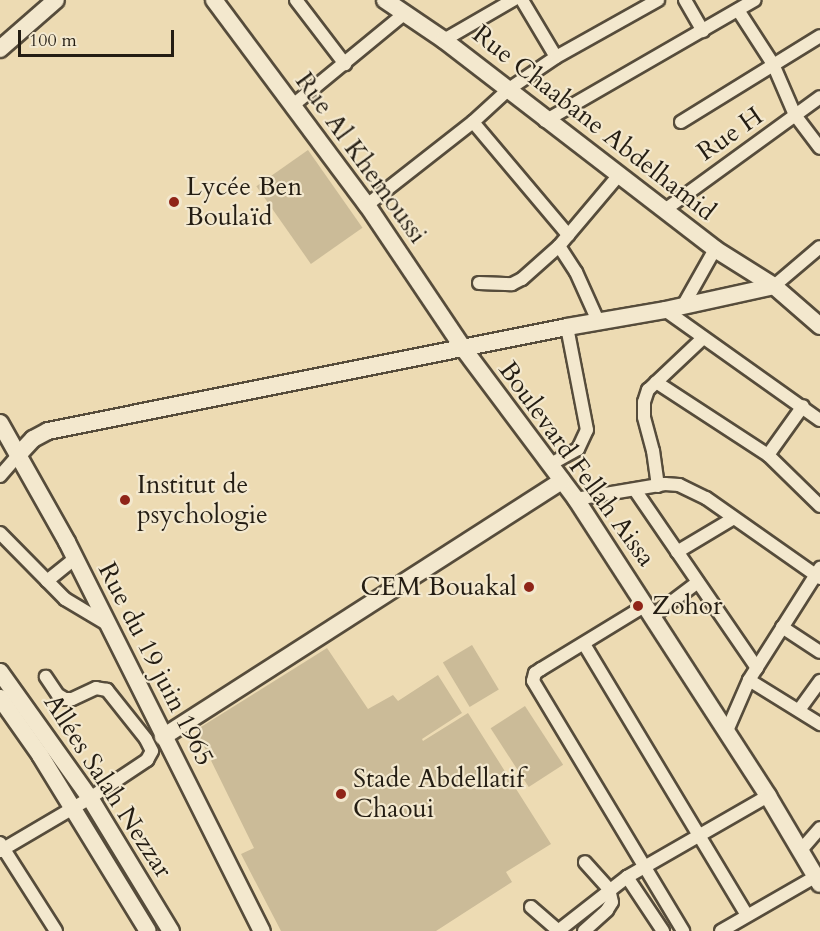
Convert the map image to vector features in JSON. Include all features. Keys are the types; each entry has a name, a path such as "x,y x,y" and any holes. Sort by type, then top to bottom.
{"street":[{"name":"Rue Al Khemoussi","path":"214,0 367,205 463,348"},
{"path":"296,0 345,64"},
{"name":"Rue Chaabane Abdelhamid","path":"385,0 444,40 509,89 545,121 666,209 715,249 774,286 820,326"},
{"path":"444,40 513,0"},
{"path":"522,0 555,57"},
{"path":"367,205 473,122 509,89 555,57 658,0"},
{"path":"685,0 703,31"},
{"path":"545,121 755,0"},
{"path":"0,49 51,1"},
{"path":"738,10 773,63 795,115 820,148"},
{"path":"292,106 404,14"},
{"path":"681,122 820,36"},
{"name":"Rue H","path":"666,209 820,97"},
{"path":"473,122 568,235"},
{"path":"479,283 518,283 559,246 619,175"},
{"path":"559,246 576,272 598,321"},
{"path":"1,474 33,439 48,431 567,327 666,310 774,286 820,247"},
{"path":"684,306 715,249"},
{"path":"666,310 820,420"},
{"path":"549,465 578,449 585,439 587,430 567,327"},
{"path":"658,486 653,451 644,417 644,402 648,390 703,338"},
{"name":"Boulevard Fellah Aissa","path":"463,348 576,499 768,796 818,880"},
{"path":"656,382 768,455 820,506"},
{"path":"768,455 803,406"},
{"name":"Rue du 19 juin 1965","path":"0,423 20,454 75,558 105,623 259,930"},
{"path":"163,737 561,481"},
{"path":"576,499 658,486 679,485 688,488 819,574 749,680 726,733"},
{"path":"634,490 757,668"},
{"path":"677,552 734,518"},
{"path":"0,533 65,599 105,623"},
{"path":"47,581 75,558"},
{"path":"683,931 533,681 535,673 541,669 698,582"},
{"path":"782,627 820,652"},
{"path":"584,644 747,915"},
{"name":"Allées Salah Nezzar","path":"0,672 90,798 171,931"},
{"path":"46,677 58,695 66,699 72,699 96,688 107,690 151,746 152,752 147,760 90,798 1,847 56,931"},
{"path":"749,680 820,724"},
{"path":"799,710 820,681"},
{"path":"0,698 73,808 148,931"},
{"path":"531,907 559,931 627,877 768,796"},
{"path":"801,850 820,828"},
{"path":"584,931 607,910 612,902 609,890 585,862"},
{"path":"627,877 663,931"},
{"path":"721,931 747,915 818,880"}],"shaded area":[{"path":"308,150 362,228 311,264 256,186"},
{"path":"472,645 499,690 470,707 443,663"},
{"name":"Stade Abdellatif Chaoui","path":"327,648 368,709 393,695 398,701 438,675 462,713 422,739 423,741 468,713 551,844 506,872 512,882 436,931 281,931 241,854 254,848 196,730"},
{"path":"525,706 563,765 529,787 491,728"}],"place":[{"name":"Lycée Ben Boulaïd","path":"174,202"},
{"name":"Institut de psychologie","path":"125,500"},
{"name":"CEM Bouakal","path":"529,587"},
{"name":"Zohor","path":"638,606"},
{"name":"Stade Abdellatif Chaoui","path":"341,794"}]}
